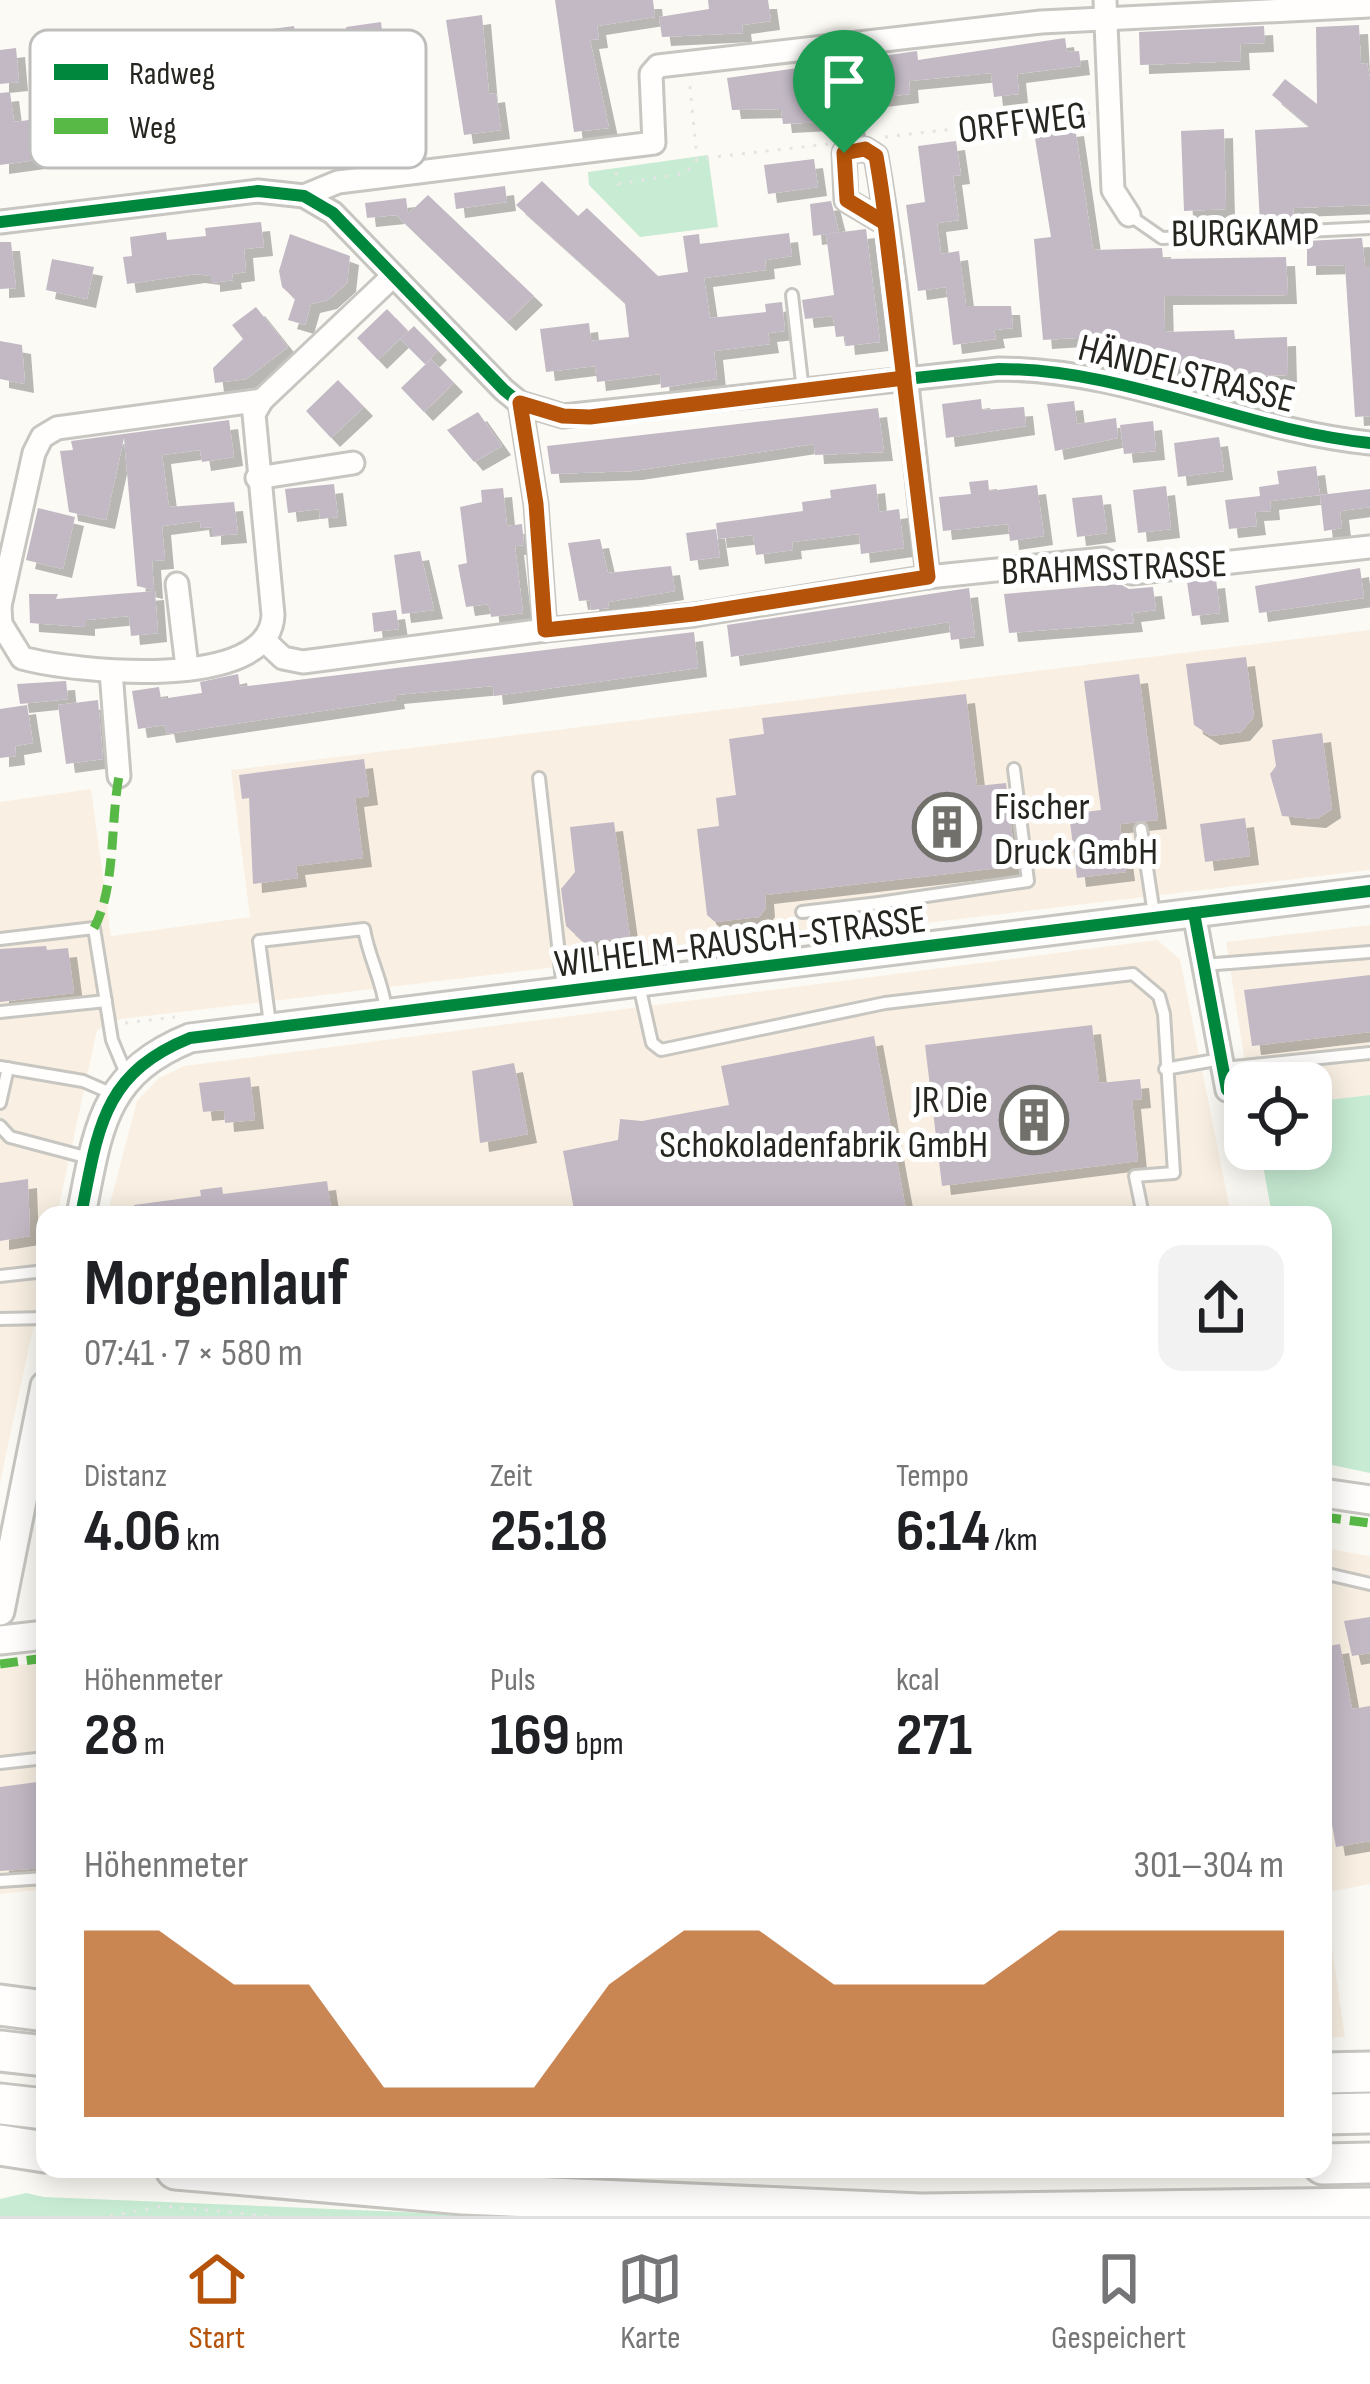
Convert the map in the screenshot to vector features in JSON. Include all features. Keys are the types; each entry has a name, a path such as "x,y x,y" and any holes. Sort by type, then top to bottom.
{"highway":[{"path":"0,2005 36,2010"},
{"path":"0,2051 36,2055"},
{"path":"1332,2073 1370,2072"},
{"path":"0,2104 36,2108"},
{"path":"1332,2114 1370,2113"},
{"path":"0,2145 36,2151"},
{"path":"1332,2164 1370,2163"},
{"path":"0,2169 36,2167"},
{"path":"279,2178 463,2194 921,2213 1370,2207"}],"street":[{"path":"304,196 338,182 654,143 651,74 658,66 1041,22 1106,10 1370,6"},
{"name":"BURGKAMP","path":"1106,10 1113,190 1129,215"},
{"path":"0,222 258,191 304,196 333,213 520,403 536,504 545,630"},
{"path":"885,223 928,577"},
{"path":"262,400 57,428 42,437 34,452 0,607 0,624 22,658 59,668 111,671 187,667 239,659 265,641 273,615 252,431 262,400 393,276"},
{"name":"HÄNDELSTRASSE","path":"520,403 563,416 590,417 999,368 1084,373 1312,434 1370,443"},
{"path":"257,478 353,464"},
{"name":"BRAHMSSTRASSE","path":"265,641 284,658 303,662 694,614 928,577 1103,559 1131,572 1370,547"},
{"path":"177,584 187,667"},
{"path":"111,671 119,776"},
{"name":"WILHELM-RAUSCH-STRASSE","path":"120,1085 190,1038 1370,891"},
{"path":"1194,913 1224,1072"},
{"path":"83,1206 92,1159 120,1085"},
{"path":"0,1611 8,1532 36,1444"},
{"path":"1332,1494 1370,1500"},
{"path":"0,1640 36,1636"}],"lane":[{"path":"408,168 409,174"},
{"name":"BURGKAMP","path":"1129,215 1162,238 1370,228"},
{"path":"792,295 803,391"},
{"path":"802,912 1028,881 1014,769"},
{"path":"539,778 563,992"},
{"path":"1141,829 1154,921"},
{"path":"880,903 884,953"},
{"path":"0,939 94,928 120,1085 4,1068 0,1103"},
{"path":"270,1028 259,940 364,929 369,957 381,975 386,1014"},
{"path":"1203,965 1370,952"},
{"path":"638,982 652,1043 661,1050 885,1004 1133,974 1159,996 1174,1173 1135,1176 1141,1206"},
{"path":"0,1012 106,1001"},
{"path":"1301,1062 1370,1053"},
{"path":"1165,1069 1224,1072"},
{"path":"0,1126 10,1137 92,1159"},
{"path":"0,1276 36,1272"},
{"path":"0,1319 36,1318"},
{"path":"1332,1575 1370,1584"},
{"path":"0,1763 36,1759"},
{"path":"0,1881 36,1879"}],"path":[{"path":"613,150 618,184 686,173 697,159 688,61"},
{"path":"697,159 834,143"},
{"path":"110,2216 164,2206 270,2216"}],"shaded area":[{"path":"1370,630 1370,870 121,1019 97,1030 59,1206 36,1206 36,1314 0,1483 0,802 91,789 111,936 250,917 231,770"},
{"path":"1370,925 1370,1095 1332,1100 1332,1062 1245,1062 1226,942"},
{"path":"1157,940 1180,959 1229,1206 109,1206 137,1101 159,1078 184,1066"},
{"path":"1332,1550 1370,1556 1370,1884 1332,1891"},
{"path":"36,1663 36,1890 0,1894 0,1667"},
{"path":"1332,1948 1345,2037 1332,2038"}],"green space":[{"path":"708,155 718,227 640,237 589,185 588,172"},
{"path":"1370,1095 1370,1473 1332,1465 1332,1206 1270,1206 1264,1170 1332,1170 1332,1100"},
{"path":"26,2193 498,2216 0,2216 0,2199"}],"building":[{"path":"555,0 653,0 655,17 597,26 599,39 590,40 609,128 574,132"},
{"path":"708,0 768,0 771,21 742,25 743,33 662,37 659,17 709,9"},
{"path":"482,15 489,94 496,93 501,130 464,135 446,20"},
{"path":"381,22 382,30 346,30"},
{"path":"1359,25 1361,64 1367,63 1370,78 1370,205 1293,208 1294,222 1260,224 1255,130 1310,127 1272,95 1285,79 1317,104 1316,27"},
{"path":"1264,26 1265,43 1240,44 1241,61 1140,65 1139,32"},
{"path":"1065,38 1067,52 1079,51 1081,66 1017,74 1019,94 994,97 991,73 909,81 910,94 853,101 857,128 824,131 823,122 783,124 781,109 732,110 727,78 917,51 918,60"},
{"path":"16,48 19,82 0,84 0,50"},
{"path":"10,92 14,122 30,120 30,161 0,165 0,93"},
{"path":"1075,127 1093,250 1162,248 1163,259 1286,257 1288,295 1164,296 1165,332 1234,330 1235,339 1287,337 1288,375 1236,376 1235,368 1166,369 1166,376 1151,377 1149,358 1108,359 1107,336 1043,340 1034,239 1051,237 1034,132"},
{"path":"1224,129 1226,209 1184,211 1181,131"},
{"path":"956,141 961,175 953,176 959,220 937,223 941,254 959,251 966,306 1011,306 1013,328 994,330 996,339 953,345 946,287 918,291 906,205 925,202 918,146"},
{"path":"814,159 818,187 768,194 764,165"},
{"path":"542,181 578,216 587,208 658,276 688,272 683,236 699,234 700,244 789,233 792,256 765,260 766,270 704,278 710,318 766,312 765,304 782,302 785,331 768,333 770,344 714,351 717,379 661,388 660,374 597,382 595,366 546,372 540,329 589,323 591,341 629,337 625,303 516,205"},
{"path":"505,186 507,202 456,209 454,193"},
{"path":"428,195 534,296 507,322 396,215 367,218 365,203 406,198 408,214"},
{"path":"831,201 839,232 813,236 810,204"},
{"path":"261,222 264,247 244,249 246,272 232,274 233,280 211,283 211,276 196,274 127,284 123,257 132,256 130,237 166,232 167,240 206,236 205,228"},
{"path":"866,229 880,342 846,346 845,336 836,337 833,316 805,319 802,300 834,295 826,234"},
{"path":"290,234 350,256 347,283 328,300 311,304 305,325 288,320 295,299 282,287 279,271"},
{"path":"1362,238 1365,266 1370,266 1370,416 1355,417 1345,265 1307,266 1307,241"},
{"path":"0,242 11,242 16,288 0,289"},
{"path":"52,259 94,267 87,299 46,290"},
{"path":"256,307 288,347 246,379 215,383 213,368 243,339 232,325"},
{"path":"387,309 408,331 378,360 357,338"},
{"path":"414,326 438,351 425,364 400,339"},
{"path":"0,341 22,345 25,384 0,379"},
{"path":"431,359 454,383 424,412 401,388"},
{"path":"338,380 364,407 331,438 306,411"},
{"path":"981,399 982,410 1024,407 1026,426 946,438 942,404"},
{"path":"1074,401 1077,424 1116,418 1118,438 1055,451 1047,404"},
{"path":"878,408 884,452 815,455 814,444 633,471 551,474 547,446"},
{"path":"478,412 502,446 474,462 447,430"},
{"path":"229,420 234,457 202,462 200,450 162,455 169,507 234,502 238,534 212,536 212,527 201,528 200,521 162,526 165,560 152,561 154,590 137,586 124,438 106,520 69,512 60,451 73,450 71,441"},
{"path":"1153,421 1156,451 1124,454 1120,425"},
{"path":"1219,437 1224,471 1178,477 1174,443"},
{"path":"1316,466 1320,495 1270,501 1271,511 1255,512 1257,526 1229,529 1225,500 1260,496 1259,487 1279,484 1277,471"},
{"path":"988,480 989,491 1037,485 1044,536 1010,541 1008,524 943,531 939,497 971,494 969,482"},
{"path":"334,484 338,517 320,519 319,509 288,513 285,489"},
{"path":"876,484 879,512 899,509 904,548 861,554 859,534 792,542 793,550 756,555 753,535 718,539 716,523 803,511 802,502 831,498 830,490"},
{"path":"1166,486 1171,529 1138,533 1133,490"},
{"path":"503,488 507,526 522,524 524,545 515,546 523,613 491,617 489,604 466,607 458,565 467,563 460,507 482,502 481,490"},
{"path":"1370,489 1370,507 1340,511 1342,528 1324,531 1320,495"},
{"path":"1102,495 1107,533 1077,537 1072,498"},
{"path":"38,508 75,517 63,569 26,560"},
{"path":"716,529 720,557 690,561 686,533"},
{"path":"600,539 608,573 671,566 675,591 608,602 609,608 591,610 590,600 579,601 568,543"},
{"path":"420,551 434,610 402,614 394,555"},
{"path":"1360,568 1364,598 1259,613 1255,586"},
{"path":"1216,579 1220,613 1192,616 1187,582"},
{"path":"1120,584 1129,589 1153,587 1156,610 1132,613 1134,623 1009,633 1004,594"},
{"path":"969,588 975,637 951,640 949,622 731,657 727,625"},
{"path":"155,591 158,633 131,636 129,616 86,620 86,627 30,623 29,594 58,594 56,599"},
{"path":"396,610 399,629 374,632 372,613"},
{"path":"694,632 698,668 494,696 493,686 395,695 396,700 167,734 165,725 138,729 132,691 159,687 161,699 202,693 200,682 238,674 240,687"},
{"path":"1246,657 1254,717 1241,732 1211,736 1194,725 1186,664"},
{"path":"1139,674 1158,820 1120,824 1126,872 1077,878 1069,814 1101,810 1084,681"},
{"path":"66,681 68,699 20,704 17,684"},
{"path":"966,694 977,786 1006,783 1016,866 765,895 766,908 759,917 715,922 707,915 697,829 719,826 716,798 736,795 729,739 764,734 762,718"},
{"path":"98,700 103,759 66,764 58,705"},
{"path":"27,705 33,743 15,746 16,756 0,758 0,709"},
{"path":"1322,733 1332,809 1317,819 1282,816 1270,774 1276,766 1272,740"},
{"path":"364,759 369,796 355,798 363,858 296,866 298,878 253,884 249,798 242,799 239,775"},
{"path":"1245,818 1250,856 1205,862 1200,824"},
{"path":"614,822 630,937 595,941 589,947 566,926 561,889 575,872 570,827"},
{"path":"46,946 47,950 68,948 74,993 0,1002 0,949"},
{"path":"1370,975 1370,1032 1252,1046 1244,990"},
{"path":"1092,1025 1099,1083 1140,1079 1142,1099 1132,1100 1138,1161 942,1186 925,1045"},
{"path":"874,1036 905,1206 573,1206 563,1151 618,1140 620,1119 642,1121 729,1105 721,1066"},
{"path":"514,1063 528,1134 480,1143 472,1071"},
{"path":"250,1077 255,1120 225,1123 224,1110 203,1112 199,1083"},
{"path":"28,1179 30,1236 0,1241 0,1183"},
{"path":"327,1181 331,1206 134,1206 201,1196 200,1190 222,1187 223,1194"},
{"path":"1370,1617 1370,1653 1352,1656 1344,1621"},
{"path":"1340,1644 1352,1709 1370,1706 1370,1841 1336,1847 1332,1824 1332,1645"},
{"path":"36,1782 36,1869 0,1871 0,1787"}],"marked path":[{"path":"94,928 106,894 119,776"},
{"path":"1332,1518 1370,1523"},
{"path":"0,1664 36,1659"}],"cycle path":[{"path":"0,222 258,191 304,196 333,213 504,390 520,403 563,416 999,369 1093,379 1276,426 1370,443"},
{"path":"83,1206 108,1108 138,1069 190,1038 1370,891"},
{"path":"1194,913 1224,1074"}],"place":[{"name":"Fischer Druck GmbH","path":"947,827"},
{"name":"JR Die Schokoladenfabrik GmbH","path":"1034,1120"}],"route":[{"path":"844,153 847,200 885,223 904,378 928,577 694,614 545,630 536,504 520,403 563,416 590,417 904,378 885,223 879,175 876,156 865,149 844,153"}]}
